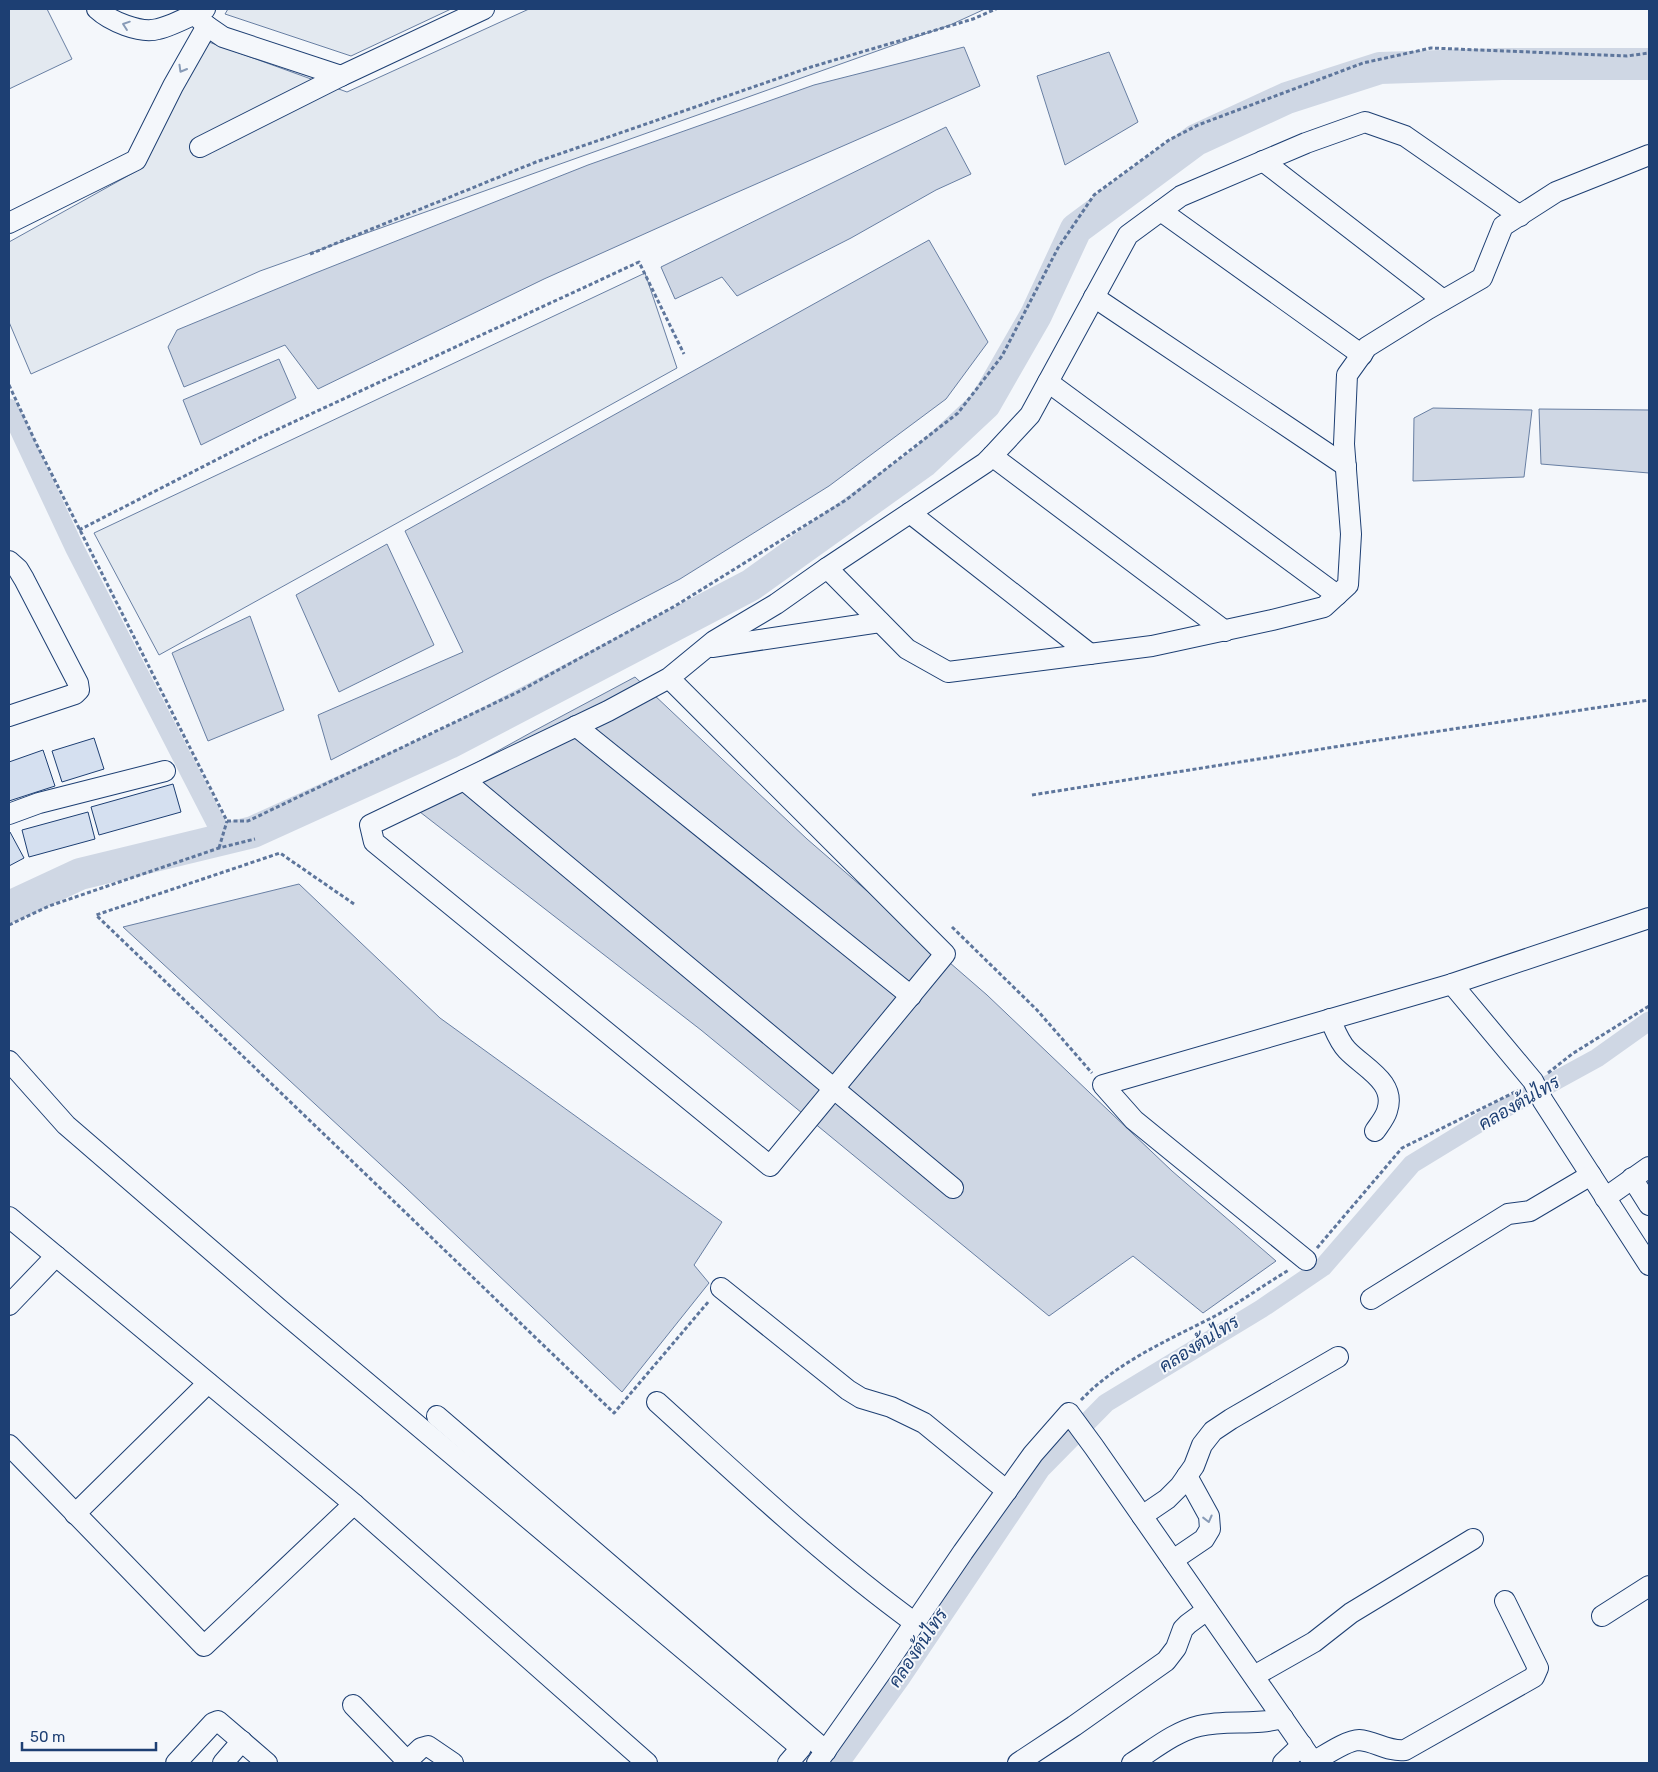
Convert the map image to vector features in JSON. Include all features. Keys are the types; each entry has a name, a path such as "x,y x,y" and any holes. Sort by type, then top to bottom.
{"street":[{"path":"97,9 104,16 130,28 157,30 202,16"},
{"path":"200,147 341,76 484,9"},
{"path":"202,16 223,37 341,76"},
{"path":"9,223 136,160 172,86 202,16"},
{"path":"670,678 945,954 770,1166 374,842 370,824 576,726 670,678 714,641 776,604 985,463 1030,415 1128,235 1181,196 1306,143 1365,122 1405,136 1520,216"},
{"path":"827,568 907,648 948,672 1152,646 1324,607 1348,585 1351,534 1344,444 1347,375 1367,347 1482,278 1503,226 1556,192 1649,155"},
{"path":"1263,161 1443,300"},
{"path":"1161,211 1362,355"},
{"path":"1094,297 1346,466"},
{"path":"1048,382 1337,595"},
{"path":"992,456 1225,630"},
{"path":"910,513 1090,654"},
{"path":"9,561 18,569 24,579 78,682 79,690 75,694 9,716"},
{"path":"706,648 880,622"},
{"path":"576,726 910,996"},
{"path":"9,814 39,803 164,771"},
{"path":"464,780 953,1188"},
{"path":"1306,1260 1134,1120 1102,1084 1452,984 1649,918"},
{"path":"1452,984 1537,1089 1649,1264"},
{"path":"1330,1019 1339,1039 1346,1048 1382,1080 1386,1087 1388,1094 1387,1112 1375,1131"},
{"path":"9,1061 66,1125 286,1315 801,1748 788,1763"},
{"path":"1605,1198 1649,1167"},
{"path":"1371,1299 1508,1214 1530,1211 1591,1176"},
{"path":"1632,1178 1649,1206"},
{"path":"9,1217 354,1504 647,1763"},
{"path":"9,1304 56,1256"},
{"path":"721,1288 848,1390 861,1398 891,1407 924,1423 1007,1491"},
{"path":"1142,1516 1167,1499 1180,1486 1194,1466 1202,1445 1213,1431 1231,1418 1338,1357"},
{"path":"76,1514 208,1383"},
{"path":"656,1402 819,1548 857,1580 915,1623"},
{"path":"437,1416 821,1757 1033,1454 1069,1414 1094,1447 1313,1762 1348,1743 1358,1740 1390,1750 1404,1750 1534,1677 1538,1668 1504,1601"},
{"path":"9,1445 204,1646 354,1504"},
{"path":"1172,1560 1204,1539 1210,1529 1209,1516 1187,1476"},
{"path":"1254,1676 1314,1642 1351,1613 1473,1539"},
{"path":"1602,1616 1649,1586"},
{"path":"1018,1763 1166,1661 1176,1648 1183,1629 1208,1610"},
{"path":"353,1705 406,1762 421,1748 428,1746 453,1763"},
{"path":"1132,1763 1171,1738 1199,1726 1215,1723 1268,1722 1283,1718"},
{"path":"176,1763 215,1722 220,1722 267,1763"},
{"path":"223,1763 242,1741"},
{"path":"1283,1763 1302,1745"}],"path":[{"path":"310,254 536,162 811,67 973,18 996,9"},
{"path":"227,821 248,821 518,692 675,606 846,500 958,413 1002,356 1058,248 1094,195 1176,136 1198,125 1363,62 1431,48 1627,56 1649,53"},
{"path":"79,530 259,438 640,262 684,354"},
{"path":"9,385 79,530 227,821 219,848"},
{"path":"1032,796 1382,740 1649,700"},
{"path":"9,925 49,906 219,848 255,839"},
{"path":"354,904 280,853 96,915 614,1412 721,1288"},
{"path":"952,927 1037,1010 1102,1084"},
{"path":"1069,1414 1092,1388 1145,1352 1220,1313 1306,1260 1402,1148 1516,1091 1537,1089 1572,1054 1649,1006"}],"shaded area":[{"path":"9,9 47,9 72,59 9,89"},
{"path":"228,9 451,9 351,56 225,14"},
{"path":"529,9 985,9 950,25 260,271 31,374 9,322 9,242 142,168 206,41 347,92"},
{"path":"964,47 980,86 544,279 318,389 285,345 184,387 168,347 177,330 588,165 814,85"},
{"path":"1109,52 1138,122 1065,165 1037,76"},
{"path":"946,127 971,174 936,190 851,238 737,296 722,277 675,299 661,267"},
{"path":"929,240 988,342 946,399 829,486 680,579 331,760 318,715 463,652 405,531"},
{"path":"645,273 677,368 159,655 94,533"},
{"path":"279,359 296,398 201,445 183,400"},
{"path":"1433,408 1532,410 1524,477 1413,481 1414,418"},
{"path":"1539,409 1649,410 1649,473 1541,464"},
{"path":"387,544 434,645 339,692 296,595"},
{"path":"250,616 284,710 208,741 172,653"},
{"path":"635,677 807,839 987,995 1172,1171 1276,1261 1203,1313 1133,1256 1049,1316 701,1030 420,812 420,794"},
{"path":"299,884 440,1018 722,1222 694,1265 709,1283 622,1392 405,1187 123,927"}],"building":[{"path":"94,738 104,769 62,782 52,751"},
{"path":"43,750 55,786 9,801 9,762"},
{"path":"173,784 181,812 99,835 91,807"},
{"path":"88,812 95,839 29,857 22,830"},
{"path":"9,832 24,858 9,866"}],"waterway":[{"path":"9,907 80,874 253,832 449,743 751,585 923,462 985,404 1036,315 1076,229 1196,140 1287,98 1380,68 1502,64 1649,64"},
{"path":"9,408 75,549 224,839"},
{"name":"คลองต้นไทร","path":"840,1763 901,1678 1041,1469 1106,1403 1261,1309 1323,1267 1412,1164 1489,1117 1597,1058 1649,1021"}]}
